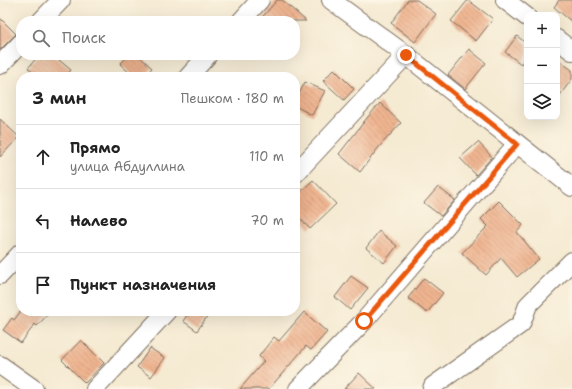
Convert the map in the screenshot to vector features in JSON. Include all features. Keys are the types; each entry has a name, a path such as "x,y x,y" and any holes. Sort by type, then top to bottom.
{"street":[{"path":"46,16 61,0"},
{"path":"246,16 260,0"},
{"path":"331,0 406,55 572,187"},
{"path":"505,0 524,15"},
{"path":"560,42 572,51"},
{"path":"0,65 16,48"},
{"path":"300,169 406,55"},
{"path":"193,72 203,60"},
{"path":"298,389 364,321 517,144"},
{"path":"0,275 16,258"},
{"path":"432,389 433,386 521,324 528,305 572,261"},
{"path":"95,389 163,316"},
{"path":"0,364 34,389"}],"building":[{"path":"277,0 282,0 306,21 300,21 300,16 263,16"},
{"path":"408,0 417,0 436,14 415,42 391,23"},
{"path":"468,0 493,19 476,41 451,21"},
{"path":"559,0 572,0 572,22 560,12 554,7"},
{"path":"0,18 16,34 0,50"},
{"path":"517,36 524,42 524,60 521,64 505,52"},
{"path":"469,49 486,63 465,89 448,75"},
{"path":"35,60 59,60 71,70 69,72 33,72 28,68"},
{"path":"124,60 143,60 152,68 148,72 129,72 120,64"},
{"path":"560,61 572,70 572,79 560,95"},
{"path":"334,69 354,89 344,100 323,81"},
{"path":"305,82 325,91 312,115 300,109 300,92"},
{"path":"380,103 401,123 379,147 360,172 339,154"},
{"path":"0,119 16,134 16,140 0,157"},
{"path":"478,142 492,157 476,175 460,158"},
{"path":"313,180 336,204 310,229 300,218 300,192"},
{"path":"438,187 455,200 441,216 424,203"},
{"path":"499,201 523,225 517,232 539,259 517,277 501,258 486,275 462,253 488,226 481,219"},
{"path":"379,231 397,246 384,263 366,248"},
{"path":"351,276 368,288 350,310 335,297"},
{"path":"424,278 443,293 427,313 408,298"},
{"path":"304,312 327,332 311,350 306,346 269,389 240,389 264,361 259,356 274,337 279,341"},
{"path":"17,316 46,316 37,326 35,324 21,343 3,330 12,318 14,320"},
{"path":"186,316 208,316 197,331 183,321"},
{"path":"81,340 104,363 85,383 62,360"},
{"path":"150,348 165,358 151,377 137,367"},
{"path":"359,373 376,389 344,389"}],"route":[{"path":"364,321 517,144 406,55"}]}
